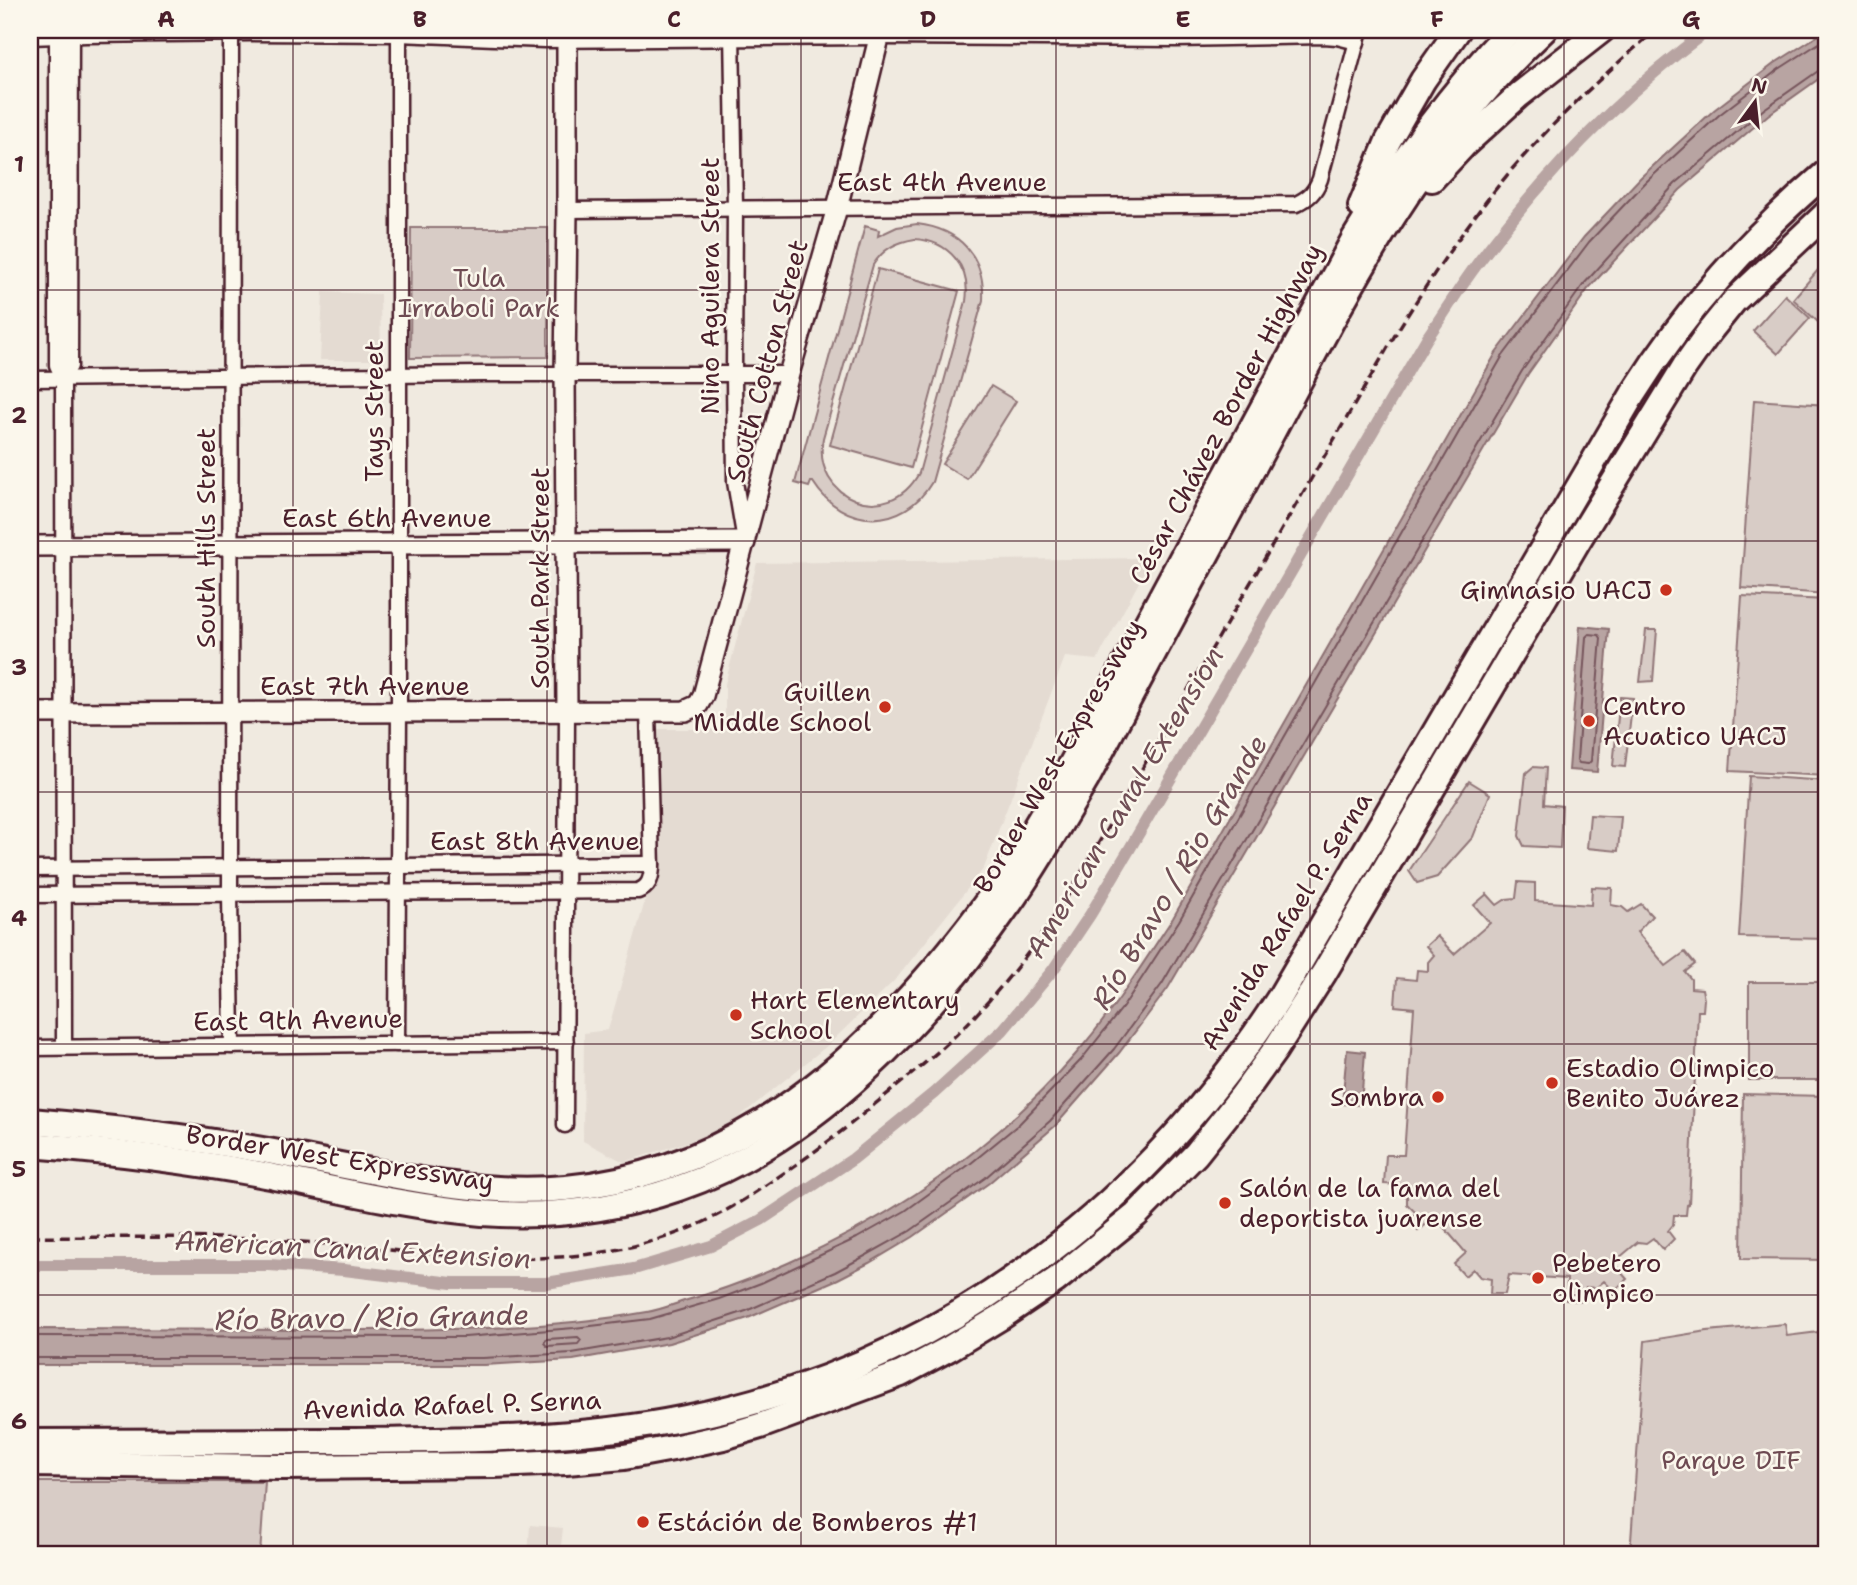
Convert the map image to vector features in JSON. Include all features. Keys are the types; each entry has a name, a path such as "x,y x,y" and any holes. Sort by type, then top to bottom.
{"highway":[{"path":"1331,295 1388,141 1423,79 1458,30"},
{"name":"César Chávez Border Highway","path":"30,1121 88,1125 208,1141 403,1177 517,1191 567,1188 623,1180 687,1160 735,1139 810,1091 862,1046 902,1006 949,952 1005,875 1107,718 1331,295 1354,239 1406,157 1455,93 1510,30"},
{"path":"1368,255 1417,177 1446,138 1499,74 1544,30"},
{"path":"1331,295 1463,146 1519,95 1602,30"},
{"name":"Avenida Rafael P. Serna","path":"30,1442 467,1440 580,1434 641,1426 740,1405 813,1381 902,1344 1007,1283 1059,1245 1153,1160 1184,1127 1254,1038 1655,360 1714,282 1827,172"},
{"path":"30,1464 283,1467 494,1465 599,1459 673,1448 760,1426 901,1374 950,1348 1056,1280 1136,1215 1196,1154 1275,1051 1324,973 1579,539 1685,366 1734,302 1827,213"},
{"name":"Border West Expressway","path":"30,1145 183,1162 361,1195 480,1213 586,1211 681,1188 736,1163 801,1124 872,1064 919,1016 959,971 1016,895 1060,823 1107,718"}],"street":[{"path":"30,37 64,33 230,31 567,35 880,33 1164,39 1359,36"},
{"name":"South Hills Street","path":"230,31 232,1046"},
{"name":"Tays Street","path":"397,1044 399,32"},
{"path":"64,33 57,365 63,378 64,1047"},
{"name":"South Cotton Street","path":"698,705 704,696 836,208 880,33"},
{"name":"Nino Aguilera Street","path":"732,34 736,482 745,542"},
{"name":"South Park Street","path":"565,1125 567,35"},
{"name":"East 4th Avenue","path":"568,210 1296,204 1314,192 1320,179 1359,36"},
{"path":"30,379 789,374"},
{"name":"East 6th Avenue","path":"30,546 745,542"},
{"name":"East 7th Avenue","path":"30,713 685,711 698,705"},
{"path":"648,710 652,864"},
{"name":"East 8th Avenue","path":"30,869 652,864 651,876 644,889 638,891 30,895"},
{"name":"East 9th Avenue","path":"30,1048 566,1042"}],"shaded area":[{"path":"323,292 380,294 381,360 320,360"},
{"name":"Guillen Middle School","path":"1152,558 1097,660 1065,657 984,868 897,978 828,1045 722,1131 624,1162 583,1141 584,1033 608,1030 647,894 657,875 655,729 725,729 725,684 757,563"},
{"path":"530,1525 563,1528 560,1555 528,1555"}],"green space":[{"path":"917,224 932,227 957,239 967,248 980,271 983,300 932,482 920,498 905,509 890,516 873,518 856,516 840,509 826,498 813,482 809,487 795,483 865,226 879,230 878,236 897,227","holes":["915,239 938,245 955,258 965,277 967,289 919,473 906,490 890,500 872,503 855,500 840,491 829,477 822,460 823,438 873,265 896,244"]},
{"name":"Tula Irraboli Park","path":"411,228 548,228 548,357 410,358"},
{"path":"1824,263 1827,266 1827,311 1818,322 1793,299"},
{"path":"878,269 959,291 911,468 830,445"},
{"path":"1785,295 1810,318 1778,354 1753,331"},
{"path":"991,386 1016,401 967,479 942,464"},
{"path":"1754,400 1827,405 1827,594 1741,588"},
{"path":"1742,596 1827,600 1827,776 1730,771"},
{"path":"1646,630 1657,630 1653,681 1640,682"},
{"path":"1620,697 1633,698 1625,767 1613,766"},
{"path":"1533,767 1546,768 1544,804 1562,806 1560,848 1524,846 1519,836 1526,773"},
{"path":"1749,776 1827,781 1827,939 1739,937"},
{"path":"1469,781 1490,794 1473,837 1437,877 1417,883 1409,871"},
{"path":"1590,815 1621,817 1618,851 1587,848"},
{"name":"Estadio Olimpico Benito Juárez","path":"1518,882 1535,883 1535,901 1591,905 1592,887 1612,888 1611,905 1622,907 1628,912 1641,904 1652,916 1637,932 1666,966 1685,952 1695,964 1685,972 1691,979 1691,988 1702,989 1704,999 1703,1011 1698,1011 1689,1204 1686,1215 1674,1215 1673,1225 1668,1231 1674,1239 1663,1250 1653,1238 1646,1243 1638,1242 1613,1263 1627,1279 1614,1291 1604,1281 1596,1288 1586,1287 1584,1301 1566,1300 1567,1279 1509,1275 1505,1294 1490,1294 1491,1279 1480,1277 1473,1269 1465,1276 1454,1264 1466,1253 1435,1217 1418,1231 1409,1221 1416,1213 1407,1204 1407,1196 1401,1195 1401,1185 1384,1184 1386,1155 1404,1155 1414,1008 1395,1006 1397,978 1416,980 1417,970 1428,971 1428,962 1434,955 1426,946 1437,936 1454,954 1490,923 1474,905 1487,894 1497,905 1506,899 1516,898"},
{"path":"1749,982 1827,982 1827,1080 1749,1080"},
{"path":"1743,1094 1827,1096 1827,1260 1741,1259"},
{"name":"Parque DIF","path":"1785,1324 1787,1336 1827,1331 1827,1555 1630,1555 1645,1341 1707,1331"},
{"path":"30,1482 265,1482 260,1555 30,1555"}],"water":[{"path":"1827,30 1827,73 1768,115 1680,190 1588,289 1528,374 1168,988 1119,1053 1055,1126 989,1183 913,1237 838,1279 748,1318 669,1343 573,1360 484,1365 30,1365 30,1329 452,1329 530,1326 652,1311 724,1289 788,1263 868,1223 943,1175 1012,1119 1044,1088 1089,1039 1126,988 1173,918 1496,353 1584,237 1641,177 1714,110 1775,63"},
{"path":"1580,626 1609,629 1597,772 1569,770"},
{"path":"1347,1050 1365,1052 1361,1105 1342,1104"}],"waterway":[{"name":"American Canal Extension","path":"30,1265 269,1265 344,1270 452,1283 546,1283 634,1269 711,1246 761,1220 853,1159 934,1093 1003,1030 1053,970 1129,850 1427,338 1469,276 1500,234 1583,140 1643,82 1708,30"}],"railway":[{"path":"30,1237 268,1240 494,1258 588,1254 636,1246 708,1220 753,1194 826,1143 916,1071 956,1035 1003,985 1031,949 1070,892 1398,330 1438,268 1482,207 1530,149 1582,96 1656,30"}],"place":[{"name":"Gimnasio UACJ","path":"1666,590"},
{"name":"Guillen Middle School","path":"885,707"},
{"name":"Centro Acuatico UACJ","path":"1589,721"},
{"name":"Hart Elementary School","path":"736,1015"},
{"name":"Estadio Olimpico Benito Juárez","path":"1552,1083"},
{"name":"Sombra","path":"1438,1097"},
{"name":"Salón de la fama del deportista juarense","path":"1225,1203"},
{"name":"Pebetero olìmpico","path":"1538,1278"},
{"name":"Estáción de Bomberos #1","path":"643,1522"}],"water label":[{"name":"Río Bravo / Rio Grande","path":"1179,872"},
{"name":"Río Bravo / Rio Grande","path":"372,1317"}]}
